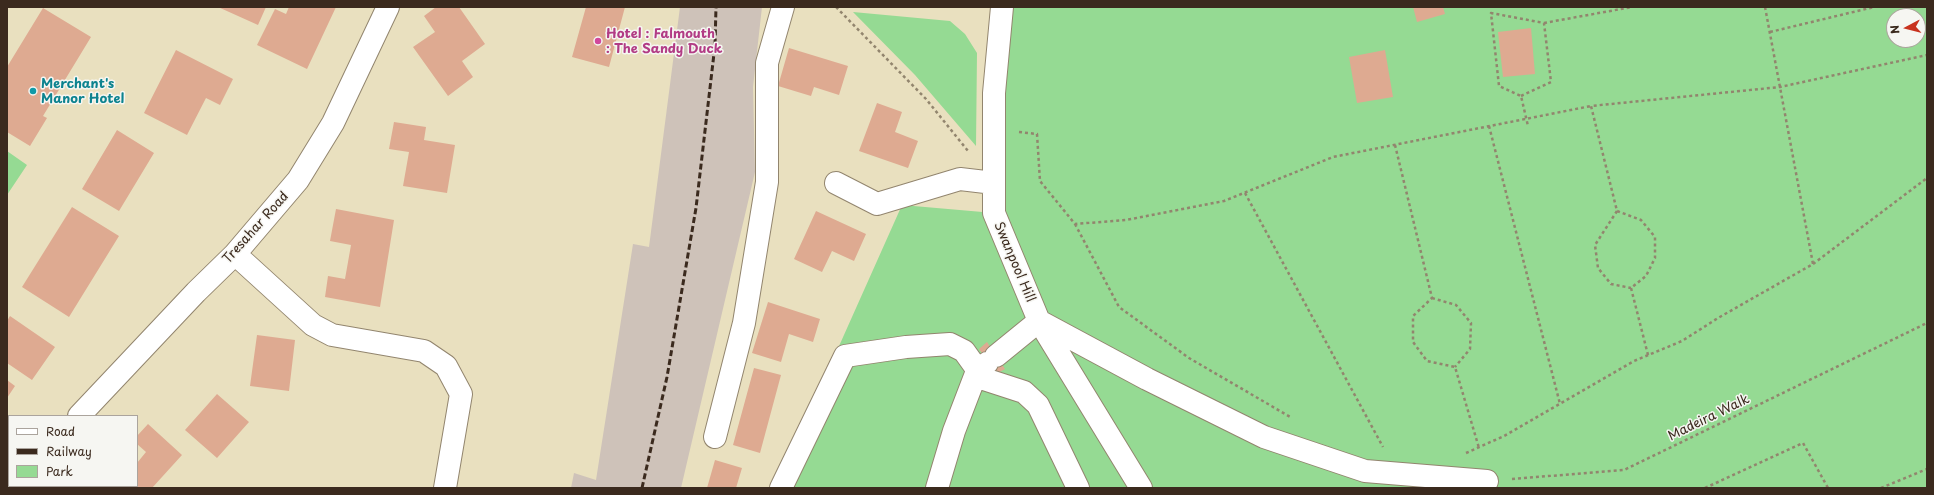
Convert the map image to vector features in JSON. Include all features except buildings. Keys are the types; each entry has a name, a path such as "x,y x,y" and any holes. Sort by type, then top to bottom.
{"street":[{"name":"Tresahar Road","path":"80,415 196,292 235,254 298,180 333,123 388,7"},
{"path":"715,437 744,323 767,182 767,63 783,7"},
{"name":"Swanpool Hill","path":"1002,7 994,93 994,213 1039,320 1141,488"},
{"path":"836,183 878,204 960,179 994,183"},
{"path":"235,254 313,325 332,335 424,351 446,366 461,394 445,488"},
{"path":"937,488 954,431 987,363 1039,320 1147,379 1264,437 1365,471 1487,481"},
{"path":"781,488 845,356 906,347 950,344 987,363"},
{"path":"987,363 984,379 1024,392 1038,404 1078,488"}],"path":[{"path":"836,7 926,99 970,153"},
{"path":"1544,23 1551,82 1521,96 1499,86 1490,13 1544,23 1632,7"},
{"path":"1764,7 1770,32 1813,264"},
{"path":"1770,32 1874,7"},
{"path":"1075,224 1126,220 1224,201 1333,157 1489,126 1591,106 1780,87 1927,55"},
{"path":"1521,96 1525,119 1528,126"},
{"path":"1591,106 1617,211 1595,246 1598,268 1611,284 1631,288 1646,276 1655,258 1655,237 1641,220 1617,211"},
{"path":"1489,126 1560,404"},
{"path":"1013,132 1037,134 1040,181 1075,224 1119,307 1189,358 1296,420"},
{"path":"1395,145 1432,298"},
{"path":"1460,455 1504,436 1634,361 1682,341 1718,318 1813,264 1927,178"},
{"path":"1245,193 1387,454"},
{"path":"1631,288 1648,355"},
{"path":"1432,298 1413,316 1413,342 1427,361 1454,367"},
{"path":"1432,298 1456,305 1471,323 1470,349 1454,367"},
{"name":"Madeira Walk","path":"1487,481 1624,470 1927,323"},
{"path":"1454,367 1479,448"},
{"path":"1705,488 1803,443 1828,488"},
{"path":"1881,488 1927,469"}],"shaded area":[{"path":"680,7 762,7 753,87 755,172 681,488 571,488 574,473 596,480 633,244 649,247"}],"green space":[{"path":"1003,7 1927,7 1927,488 771,488 827,373 902,205 994,213"},
{"path":"853,12 950,21 965,34 977,53 976,146 915,75"},
{"path":"7,151 27,165 7,195"}],"railway":[{"path":"642,488 667,377 696,208 715,45 716,7"}],"place":[{"name":"Hotel : Falmouth : The Sandy Duck","path":"598,41"},
{"name":"Merchant's Manor Hotel","path":"33,91"}]}
